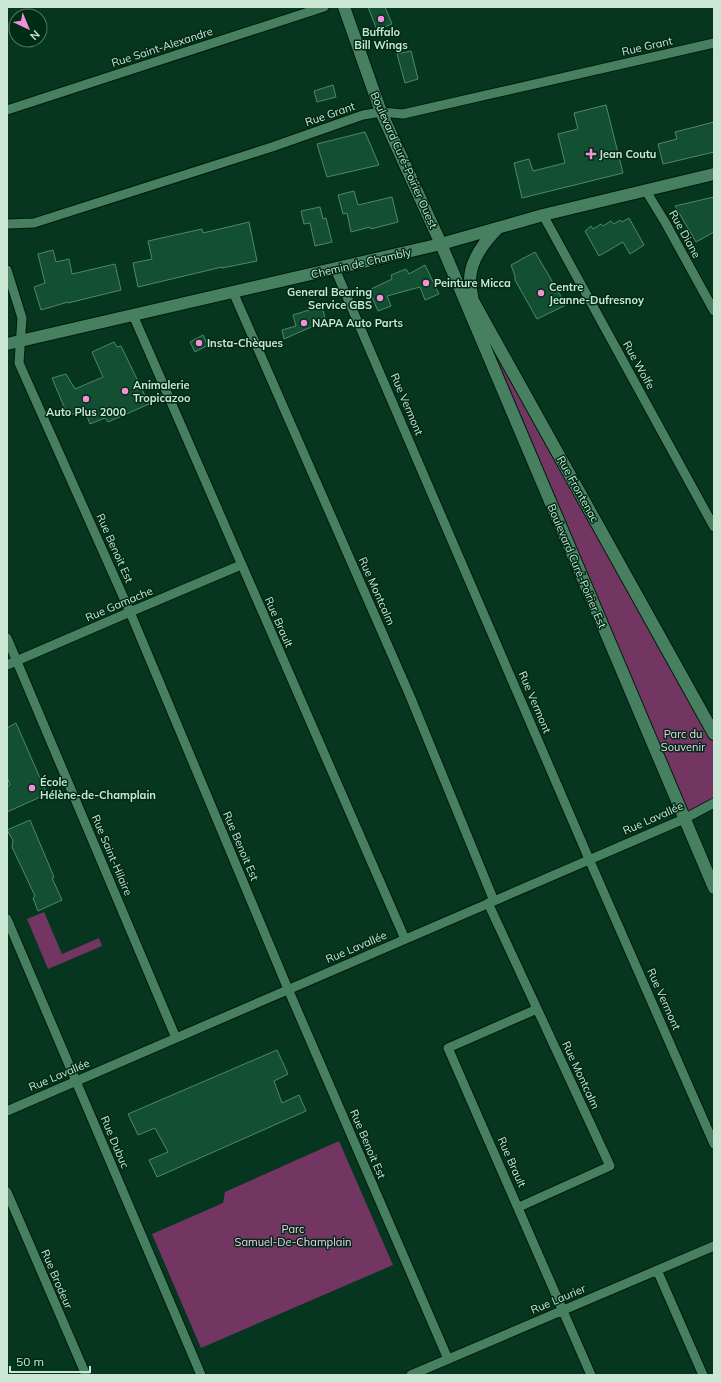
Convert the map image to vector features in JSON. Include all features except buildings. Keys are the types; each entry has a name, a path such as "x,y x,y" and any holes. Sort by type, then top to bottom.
{"main road":[{"name":"Boulevard Curé-Poirier Ouest","path":"344,7 381,112 441,244"},
{"name":"Chemin de Chambly","path":"7,344 441,244 543,215 714,174"},
{"path":"473,302 470,282 471,272 477,255 487,239 498,228"},
{"name":"Rue Frontenac","path":"441,244 714,734"},
{"name":"Boulevard Curé-Poirier Est","path":"441,244 714,888"}],"street":[{"name":"Rue Saint-Alexandre","path":"7,110 324,7"},
{"name":"Rue Grant","path":"7,224 34,223 363,115 381,112 403,114 714,43"},
{"name":"Rue Diane","path":"646,191 665,222 714,311"},
{"name":"Rue Wolfe","path":"543,215 714,527"},
{"name":"Rue Vermont","path":"335,269 589,859 714,1144"},
{"name":"Rue Benoit Est","path":"7,270 22,318 19,363 130,612 288,989 448,1359"},
{"name":"Rue Montcalm","path":"233,292 410,696 491,902 537,1009 610,1166 519,1207"},
{"name":"Rue Brault","path":"133,315 241,566 405,939"},
{"name":"Rue Gamache","path":"7,665 241,566"},
{"name":"Rue Saint-Hilaire","path":"7,638 176,1038"},
{"name":"Rue Lavallée","path":"7,1111 684,819 714,803"},
{"name":"Rue Dubuc","path":"7,919 201,1375"},
{"name":"Rue Brault","path":"537,1009 448,1048 519,1207 591,1375"},
{"name":"Rue Brodeur","path":"7,1192 86,1375"},
{"name":"Rue Laurier","path":"411,1375 714,1246"},
{"path":"657,1270 703,1375"}],"green space":[{"name":"Parc du Souvenir","path":"441,244 714,734 714,803 684,819"},
{"path":"44,912 62,954 99,938 102,946 48,969 27,919"},
{"name":"Parc Samuel-De-Champlain","path":"339,1141 393,1265 201,1348 152,1234 223,1203 225,1192"}],"place":[{"name":"Buffalo Bill Wings","path":"381,19"},
{"name":"Jean Coutu","path":"591,154"},
{"name":"Peinture Micca","path":"426,283"},
{"name":"Centre Jeanne-Dufresnoy","path":"541,293"},
{"name":"General Bearing Service GBS","path":"380,298"},
{"name":"NAPA Auto Parts","path":"304,323"},
{"name":"Insta-Chèques","path":"199,343"},
{"name":"Animalerie Tropicazoo","path":"125,391"},
{"name":"Auto Plus 2000","path":"86,399"},
{"name":"École Hélène-de-Champlain","path":"32,788"}]}
